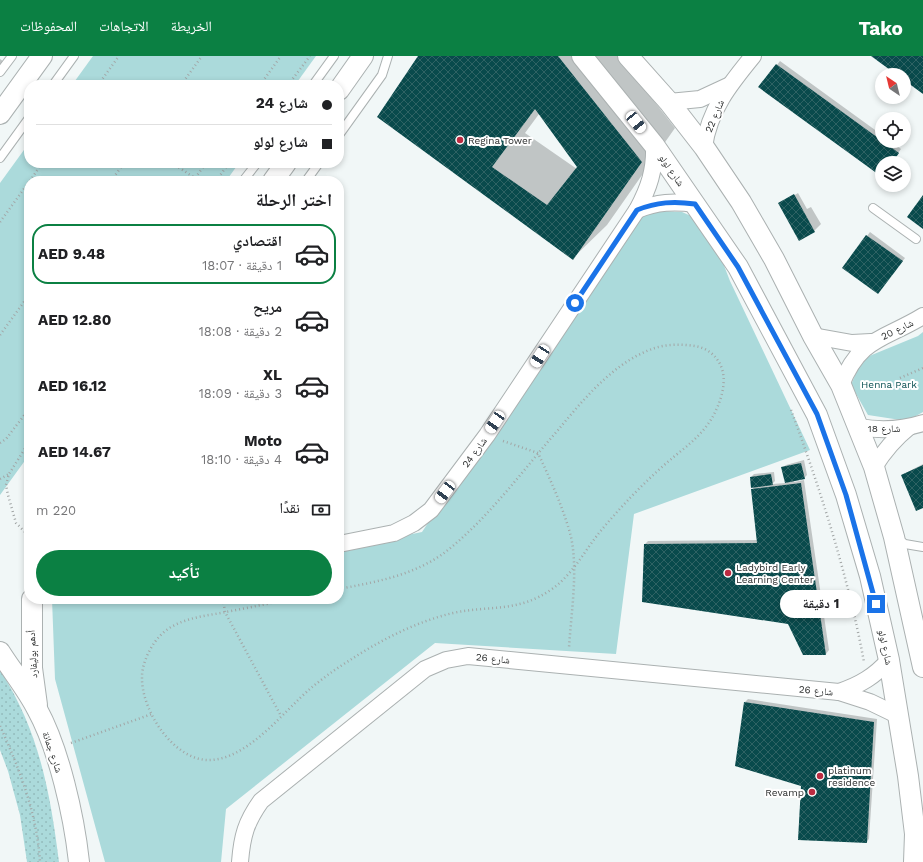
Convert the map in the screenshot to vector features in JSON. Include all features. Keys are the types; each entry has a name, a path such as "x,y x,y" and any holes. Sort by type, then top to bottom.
{"street":[{"path":"25,80 42,56"},
{"path":"344,83 363,56"},
{"name":"شارع لولو","path":"582,56 654,145 738,267 817,414 846,495 870,576 889,660 899,716 915,834 914,862"},
{"path":"628,56 669,102 704,147 741,202 774,259 813,336 841,385 874,467 894,537 923,667"},
{"name":"شارع 22","path":"704,147 706,132 712,116 728,86 753,56"},
{"path":"0,114 24,81"},
{"name":"شارع 22","path":"669,102 700,99 728,86"},
{"name":"شارع 24","path":"344,543 394,533 414,524 431,510 486,436 637,210 652,178 654,145"},
{"path":"637,210 651,204 666,202 695,204"},
{"name":"شارع 20","path":"813,336 852,343 870,342 906,326 923,316"},
{"name":"شارع 20","path":"841,385 847,368 854,358 870,342"},
{"name":"شارع 18","path":"859,427 876,430 916,425"},
{"name":"شارع 18","path":"874,467 883,452 895,438 916,425"},
{"name":"أدهم بوليفارد","path":"32,604 32,668 37,709"},
{"name":"شارع جمانة","path":"0,652 37,709 64,743 69,805 79,862"},
{"name":"شارع 26","path":"240,862 243,835 250,817 261,801 425,669 446,660 468,656 568,667 839,692 870,702 899,716"},
{"name":"شارع 26","path":"839,692 867,680 879,671 889,660"}],"lane":[{"path":"0,72 12,56"},
{"path":"57,80 74,56"},
{"path":"317,80 334,56"},
{"path":"344,128 382,75 388,56"},
{"path":"0,158 24,125"},
{"path":"873,208 916,239"},
{"path":"894,537 905,544 923,547"}],"path":[{"path":"102,80 119,56"},
{"path":"185,80 202,56"},
{"path":"264,80 281,56"},
{"path":"292,80 310,56"},
{"path":"180,168 192,176"},
{"path":"0,222 24,188"},
{"path":"0,335 24,302"},
{"path":"266,604 184,621 166,630 154,642 145,660 141,675 144,698 164,735 180,750 196,758 210,760 225,757 245,748 312,686 348,661 408,628 457,612 509,608 534,600 556,587 574,568 593,540 624,504 662,466 697,437 710,421 719,403 723,384 722,369 716,357 704,348 671,345 652,349 635,358 607,377 578,407 497,503 454,545 435,560 393,578 344,588"},
{"path":"900,378 923,368"},
{"path":"789,404 818,484 859,633 867,680"},
{"path":"0,443 6,438 24,415"},
{"path":"486,436 538,453 557,495 570,534 574,568 568,667"},
{"path":"24,450 9,474 6,485 16,523 24,531"},
{"path":"0,479 9,474"},
{"path":"224,604 225,612 281,716"},
{"path":"64,743 152,714"},
{"path":"0,726 34,814 40,862"}],"green space":[{"path":"93,56 316,56 299,80 76,80"},
{"path":"24,150 24,168 235,168 230,176 24,176 24,462 0,495 0,183"},
{"path":"637,210 682,212 700,220 711,232 730,281 810,450 634,514 616,654 435,643 226,809 221,862 105,862 55,679 52,604 344,604 344,548 422,532"},
{"name":"Henna Park","path":"923,332 923,412 907,421 868,415 851,385 862,359 918,336"},
{"path":"0,670 24,716 41,762 47,786 59,862 27,862 20,815 8,771 0,750"}],"building":[{"name":"Regina Tower","path":"418,56 558,56 642,162 573,260 377,117","holes":["535,109 577,167 547,205 492,167"]},
{"path":"871,56 923,56 923,94 911,85 911,68 887,68"},
{"path":"776,64 875,136 875,148 892,148 899,153 897,156 875,156 875,172 758,87"},
{"path":"794,194 815,232 799,241 778,203"},
{"path":"923,195 923,229 907,217"},
{"path":"866,235 903,261 878,294 842,268"},
{"path":"801,463 805,479 785,483 781,467"},
{"path":"923,465 923,508 916,511 901,475"},
{"path":"771,474 773,485 751,488 750,477"},
{"name":"Ladybird Early Learning Center","path":"801,483 826,655 803,655 788,624 642,602 644,544 757,543 751,489"},
{"name":"platinum residence","path":"744,702 874,722 867,843 798,840 801,786 735,766"}],"place":[{"name":"Regina Tower","path":"460,140"},
{"name":"Ladybird Early Learning Center","path":"728,573"},
{"name":"platinum residence","path":"820,776"},
{"name":"Revamp","path":"812,792"}],"route":[{"path":"575,303 637,210 651,204 666,202 695,204 738,267 817,414 846,495 870,576 876,604"}]}
